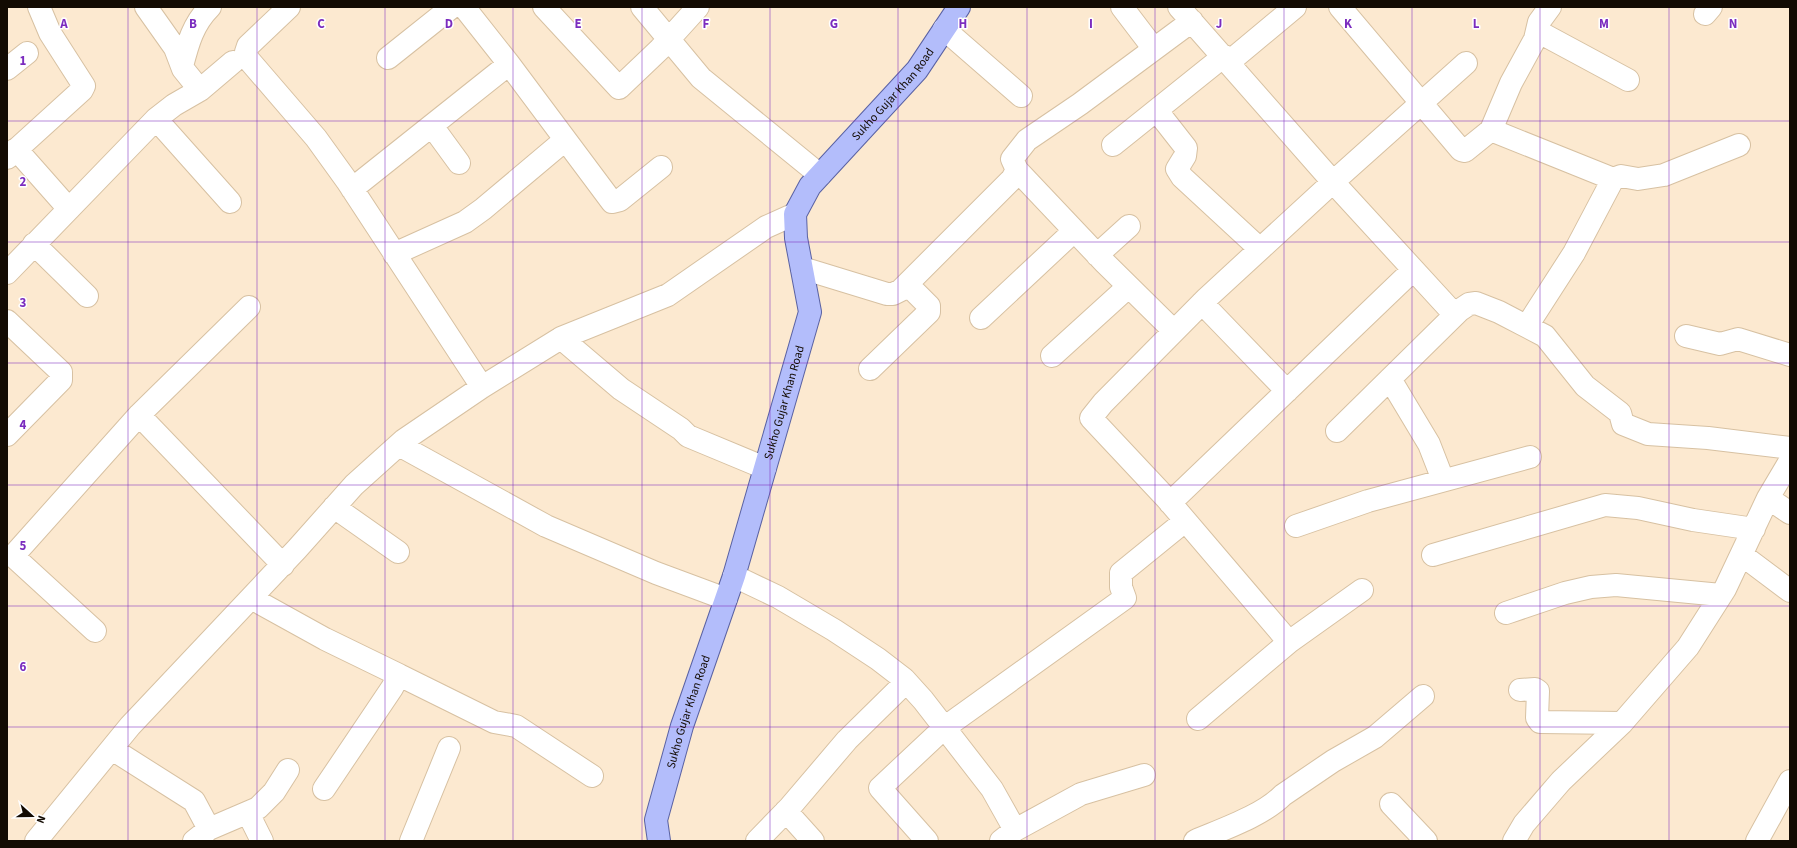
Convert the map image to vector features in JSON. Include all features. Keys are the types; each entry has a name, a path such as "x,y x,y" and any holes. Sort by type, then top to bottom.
{"main road":[{"name":"Sukho Gujar Khan Road","path":"656,838 656,820 682,726 734,576 810,312 796,238 795,214 810,186 917,70 959,7"}],"street":[{"path":"39,7 50,33 84,86 82,90 11,151 69,209"},
{"path":"146,7 175,48 182,66 200,90"},
{"path":"182,66 192,32 200,17 210,7"},
{"path":"290,7 248,46 246,52 248,59 316,138 352,189 482,387"},
{"path":"388,58 452,7"},
{"path":"464,7 509,64 612,202 620,200 661,167"},
{"path":"544,7 619,88 669,39 698,7"},
{"path":"642,7 701,78 820,175"},
{"path":"1122,7 1154,49"},
{"path":"1113,145 1294,7"},
{"path":"1340,7 1461,150 1465,151 1491,130 1511,83 1535,39 1540,22 1550,7"},
{"path":"1174,332 1128,287 1017,170 1012,159 1027,140 1080,104 1154,49 1185,14 1333,182 1455,316"},
{"path":"944,29 1021,96"},
{"path":"1537,31 1628,80"},
{"path":"7,69 27,53"},
{"path":"7,273 156,119 174,105 200,90 233,62"},
{"path":"1289,642 1186,521 1090,418 1202,303 1333,182 1466,63"},
{"path":"352,189 509,64"},
{"path":"1157,110 1186,148 1186,156 1177,169 1182,177 1260,249"},
{"path":"156,119 230,202"},
{"path":"432,126 459,163"},
{"path":"1491,130 1613,180"},
{"path":"394,254 465,222 483,209 565,140"},
{"path":"1527,326 1574,253 1613,180 1621,176 1638,179 1664,175 1739,145"},
{"path":"802,268 887,294 893,294 907,284 1008,183 1017,170"},
{"path":"36,841 112,750 130,726 282,565 354,484 398,445 482,387 561,338 668,295 766,227 795,214"},
{"path":"1097,255 1129,226"},
{"path":"981,318 1074,230"},
{"path":"34,244 87,296"},
{"path":"1170,503 1413,270"},
{"path":"870,369 929,312 929,306 907,284"},
{"path":"1052,356 1128,287"},
{"path":"1202,303 1287,391"},
{"path":"1337,431 1455,316 1469,304 1476,303 1527,326 1545,336 1585,386 1620,413 1623,424 1648,434 1708,438 1790,448"},
{"path":"95,631 10,553 139,415 250,307"},
{"path":"7,321 61,372 62,377 61,380 7,435"},
{"path":"1686,336 1720,344 1738,339 1790,355"},
{"path":"561,338 621,389 681,428 688,436 765,468"},
{"path":"1390,379 1429,444 1443,480"},
{"path":"139,415 282,565"},
{"path":"398,445 546,526 656,573 726,599"},
{"path":"1296,526 1368,501 1530,456"},
{"path":"1514,841 1524,824 1561,782 1622,723 1688,647 1721,595 1742,555 1768,498 1790,461"},
{"path":"1768,498 1790,513"},
{"path":"1433,555 1605,505 1638,508 1693,520 1754,529"},
{"path":"334,507 398,552"},
{"path":"927,841 880,788 944,728 1125,598 1121,586 1121,572 1186,521"},
{"path":"1742,555 1790,591"},
{"path":"734,576 778,597 834,630 878,659 906,682 992,790 1008,836 1081,794 1144,774"},
{"path":"1506,613 1591,586 1616,585 1721,595"},
{"path":"1198,719 1289,642 1362,590"},
{"path":"251,598 324,639 494,722 516,726 592,776"},
{"path":"324,789 392,688 399,675"},
{"path":"757,841 786,811 847,740 906,682"},
{"path":"1520,690 1535,689 1538,691 1537,718 1540,722 1622,723"},
{"path":"1196,841 1243,820 1276,801 1333,761 1375,737 1423,696"},
{"path":"411,841 449,748"},
{"path":"112,750 194,801 201,835 258,808 274,792 288,770"},
{"path":"1757,841 1790,781"},
{"path":"1391,804 1426,841"},
{"path":"786,811 814,841"},
{"path":"248,813 262,841"}]}
